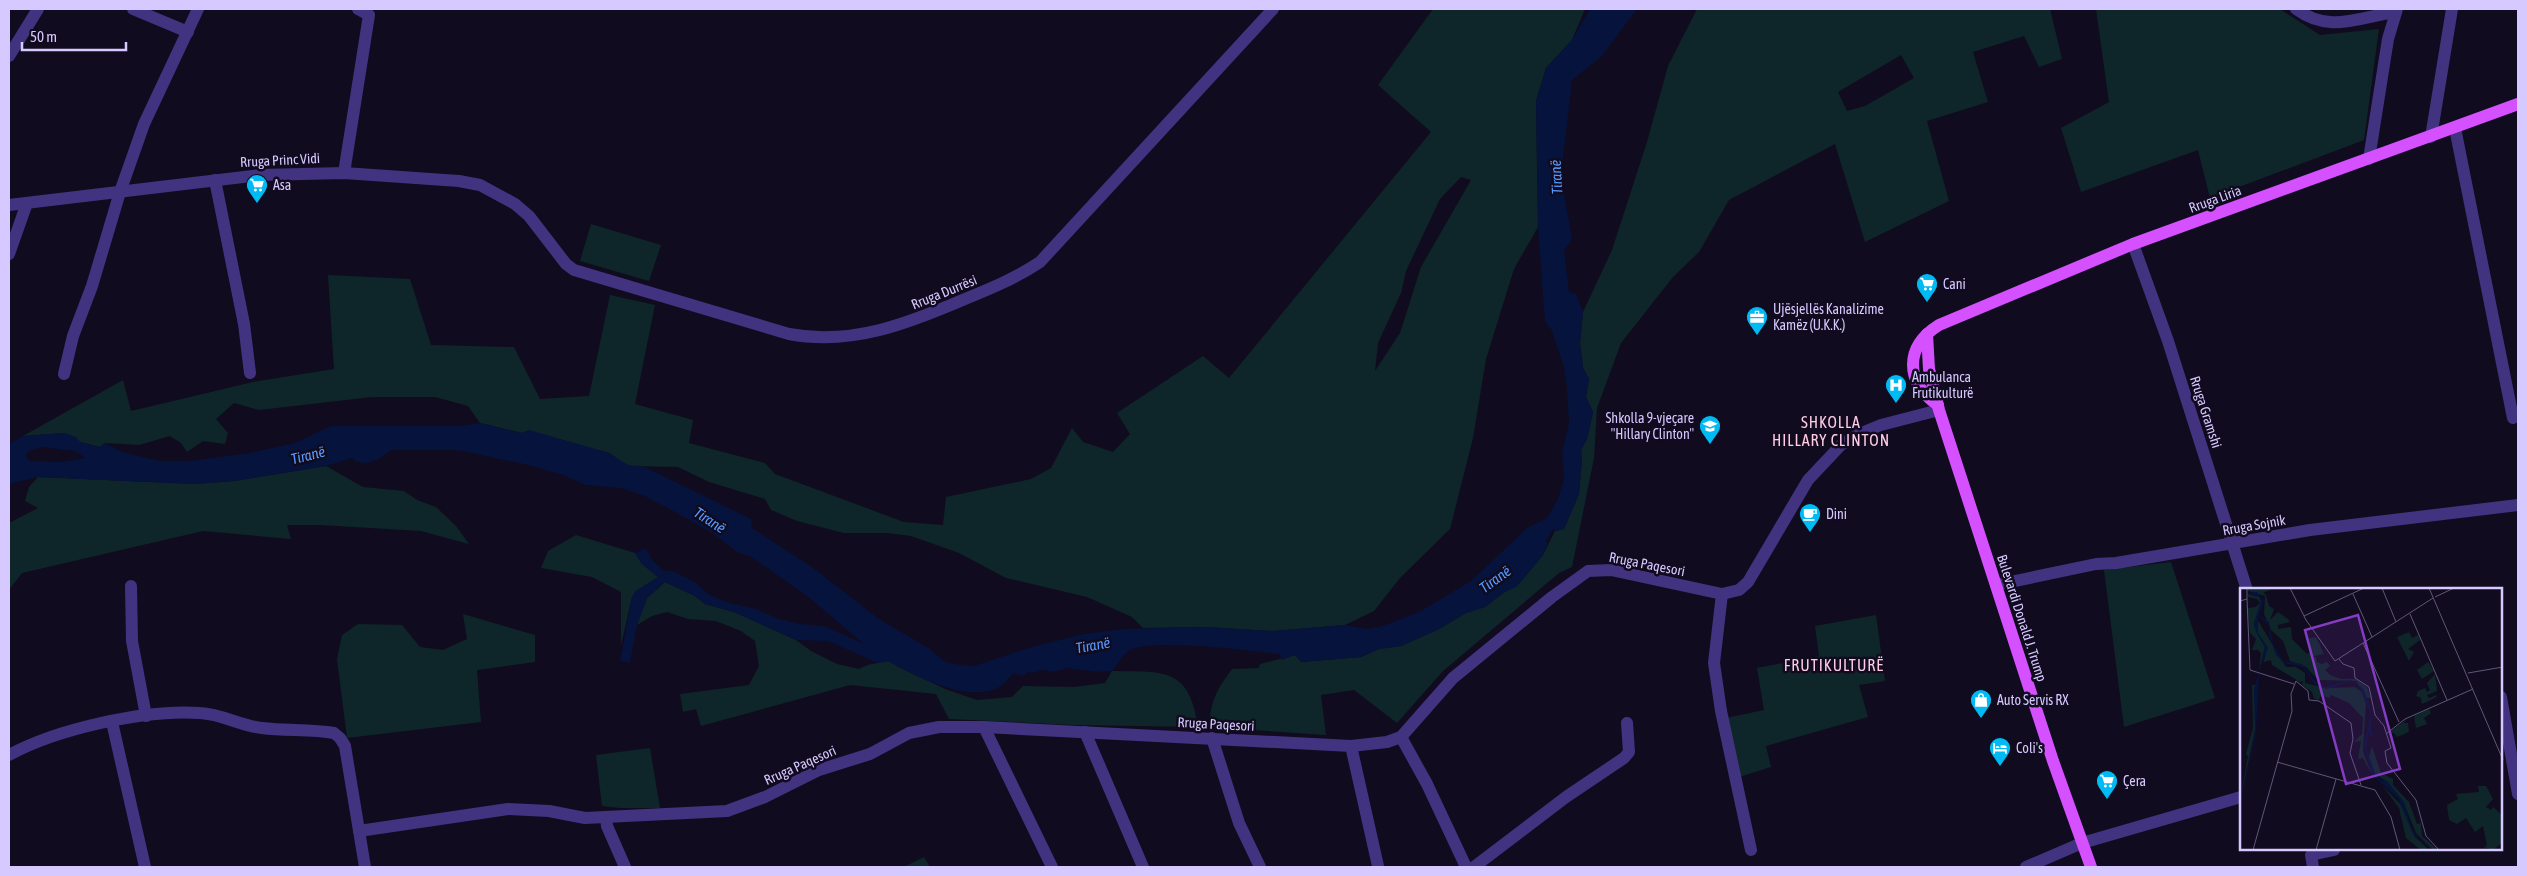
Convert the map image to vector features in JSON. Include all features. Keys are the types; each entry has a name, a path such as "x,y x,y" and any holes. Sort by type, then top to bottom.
{"main road":[{"name":"Rruga Liria","path":"1939,408 1921,392 1914,378 1916,351 1927,334 1951,319 2133,244 2518,104"},
{"name":"Bulevardi Donald J. Trump","path":"1939,408 2055,768 2090,867"}],"street":[{"path":"9,56 38,9"},
{"path":"133,9 188,32"},
{"path":"64,374 74,336 92,286 120,192 144,124 198,9"},
{"path":"344,173 369,15 358,9"},
{"name":"Rruga Durrësi","path":"540,228 566,264 574,270 789,334 814,339 838,338 903,324 1001,285 1040,262 1274,9"},
{"path":"2296,9 2314,20 2334,24 2366,13 2397,10 2388,39 2369,159"},
{"path":"2431,137 2452,9"},
{"path":"2455,128 2513,418"},
{"name":"Rruga Princ Vidi","path":"9,205 216,180 290,173 344,173 459,181 480,185 515,204 540,228"},
{"path":"216,180 244,324 250,373"},
{"path":"9,254 27,203"},
{"name":"Rruga Gramshi","path":"2133,244 2168,341 2246,588"},
{"path":"1751,850 1720,711 1714,663 1722,594 1739,590 1748,582 1808,480 1841,445 1859,434 1881,425 1939,408"},
{"name":"Rruga Sojnik","path":"1996,585 2096,564 2116,563 2310,530 2518,505"},
{"name":"Rruga Paqesori","path":"359,831 508,809 542,810 573,817 727,811 765,797 819,770 870,754 921,729 984,727 1351,746 1387,742 1401,737 1453,678 1552,597 1588,571 1611,570 1722,594"},
{"path":"131,586 132,641 146,716"},
{"path":"2502,708 2504,731 2518,794"},
{"path":"9,755 60,732 146,716 202,713 263,728 334,734 340,738 344,746 365,867"},
{"path":"112,722 145,867"},
{"path":"1474,867 1566,797 1624,758 1629,752 1626,723"},
{"path":"984,727 1052,867"},
{"path":"1085,732 1143,867"},
{"path":"1401,737 1427,784 1466,867"},
{"path":"1212,738 1239,823 1260,867"},
{"path":"1351,746 1378,866"},
{"path":"2026,867 2082,843 2240,797"},
{"path":"606,817 607,826 625,867"},
{"path":"2313,867 2311,855 2329,851"}],"green space":[{"path":"1433,9 1585,9 1572,40 1546,68 1536,101 1538,227 1514,269 1486,359 1473,438 1450,529 1400,578 1374,611 1345,625 1273,631 1204,627 1143,628 1132,617 1087,597 1006,578 959,553 911,536 887,533 844,533 797,521 771,510 765,499 709,482 678,467 628,466 609,453 527,431 522,433 480,423 468,406 435,397 372,397 259,410 234,403 216,419 228,433 225,444 203,441 187,452 181,443 170,436 139,445 105,443 100,447 80,442 64,433 23,436 123,380 131,411 253,382 334,369 328,275 410,279 431,345 514,347 540,399 589,396 610,295 655,305 635,404 693,420 689,443 765,463 775,474 904,522 943,525 946,497 1031,479 1051,468 1072,428 1083,442 1113,452 1130,434 1117,413 1203,356 1229,378 1431,132 1378,85","holes":["1461,177 1471,180 1421,267 1400,333 1375,371 1378,343 1401,293 1406,271 1440,199"]},
{"path":"1697,9 2050,9 2062,59 2039,67 2024,36 1973,52 1988,102 1927,121 1949,201 1865,242 1835,144 1729,200 1699,252 1673,277 1621,343 1597,408 1594,458 1572,567 1559,573 1443,671 1397,723 1354,690 1321,695 1326,735 1209,727 1215,696 1232,669 1259,668 1260,664 1295,655 1302,662 1361,657 1379,649 1401,646 1439,629 1466,613 1485,607 1503,593 1517,586 1543,555 1555,531 1564,529 1579,494 1581,450 1587,439 1593,412 1586,397 1589,379 1583,368 1580,343 1583,312 1612,250 1647,142 1668,66","holes":["1901,55 1914,78 1865,106 1847,111 1838,92"]},
{"path":"2096,9 2280,9 2320,35 2379,29 2364,140 2210,198 2198,150 2081,192 2061,128 2109,102"},
{"path":"591,224 661,245 649,281 580,261"},
{"path":"326,466 363,487 404,491 417,500 436,507 456,526 469,544 421,531 320,525 287,525 291,539 203,531 22,573 9,590 9,523 38,508 25,501 29,487 38,477 195,484 234,481"},
{"path":"576,535 635,553 642,564 658,577 636,591 632,597 621,645 621,592 592,577 541,568 548,551"},
{"path":"2171,562 2215,698 2124,727 2104,570"},
{"path":"665,582 695,596 705,604 734,612 796,640 811,651 837,664 859,669 888,661 945,689 977,700 1012,697 1023,686 1074,687 1105,683 1112,671 1160,673 1172,677 1181,683 1194,707 1198,727 1073,725 949,719 936,694 850,685 701,726 696,709 683,712 680,694 749,685 759,666 755,641 741,631 716,621 688,619 667,612 652,616 637,625 647,598"},
{"path":"463,614 535,635 535,662 477,670 481,722 347,738 337,659 342,635 358,624 402,625 420,647 443,650 467,639"},
{"path":"1876,615 1885,681 1859,685 1868,717 1766,746 1771,767 1739,777 1726,718 1764,710 1757,668 1819,656 1815,626"},
{"path":"650,748 660,808 602,806 596,755"},
{"path":"924,857 930,867 904,867"}],"water":[{"name":"Tiranë","path":"1590,9 1637,9 1601,57 1572,80 1561,175 1572,240 1564,250 1569,292 1576,294 1583,312 1580,343 1583,368 1589,379 1586,397 1593,412 1587,439 1581,450 1579,494 1564,529 1555,531 1553,529 1545,542 1548,542 1543,555 1517,586 1503,593 1485,607 1466,613 1439,629 1401,646 1379,649 1361,657 1301,662 1295,655 1282,660 1280,654 1226,648 1159,645 1130,650 1112,671 1097,672 1067,668 1054,672 1043,670 1032,673 1030,671 1022,676 1014,673 996,689 967,692 939,685 888,661 878,663 828,641 796,640 734,612 705,604 695,596 665,582 647,598 637,625 630,663 620,661 632,597 636,591 658,577 642,564 635,553 646,548 652,560 664,571 673,571 695,582 708,594 726,602 756,609 779,619 800,624 824,626 864,644 807,596 750,556 739,553 712,533 645,496 621,488 586,485 563,475 528,465 458,450 392,450 377,460 367,463 357,462 352,458 326,466 234,481 195,484 38,477 9,484 9,444 23,436 64,433 76,437 80,442 100,447 105,443 122,452 160,461 190,461 250,453 295,443 331,426 459,426 480,423 522,433 529,430 609,453 628,465 645,467 751,519 752,528 812,567 879,619 930,649 945,662 974,666 1032,647 1084,634 1125,629 1204,627 1273,631 1345,625 1367,629 1383,626 1421,611 1471,581 1527,528 1547,518 1558,499 1564,479 1562,453 1569,423 1564,367 1552,331 1545,321 1538,227 1536,101 1546,68 1572,40","holes":["43,447 74,451 86,458 61,462 29,461 26,455 29,451"]}],"place":[{"name":"Asa","path":"257,204"},
{"name":"Cani","path":"1927,303"},
{"name":"Ujësjellës Kanalizime Kamëz (U.K.K.)","path":"1757,336"},
{"name":"Ambulanca Frutikulturë","path":"1896,404"},
{"name":"Shkolla 9-vjeçare \"Hillary Clinton\"","path":"1710,445"},
{"name":"Dini","path":"1810,533"},
{"name":"Auto Servis RX","path":"1981,719"},
{"name":"Coli's","path":"2000,767"},
{"name":"Çera","path":"2107,800"}],"district":[{"name":"SHKOLLA HILLARY CLINTON","path":"1831,431"},
{"name":"FRUTIKULTURË","path":"1834,665"}]}
